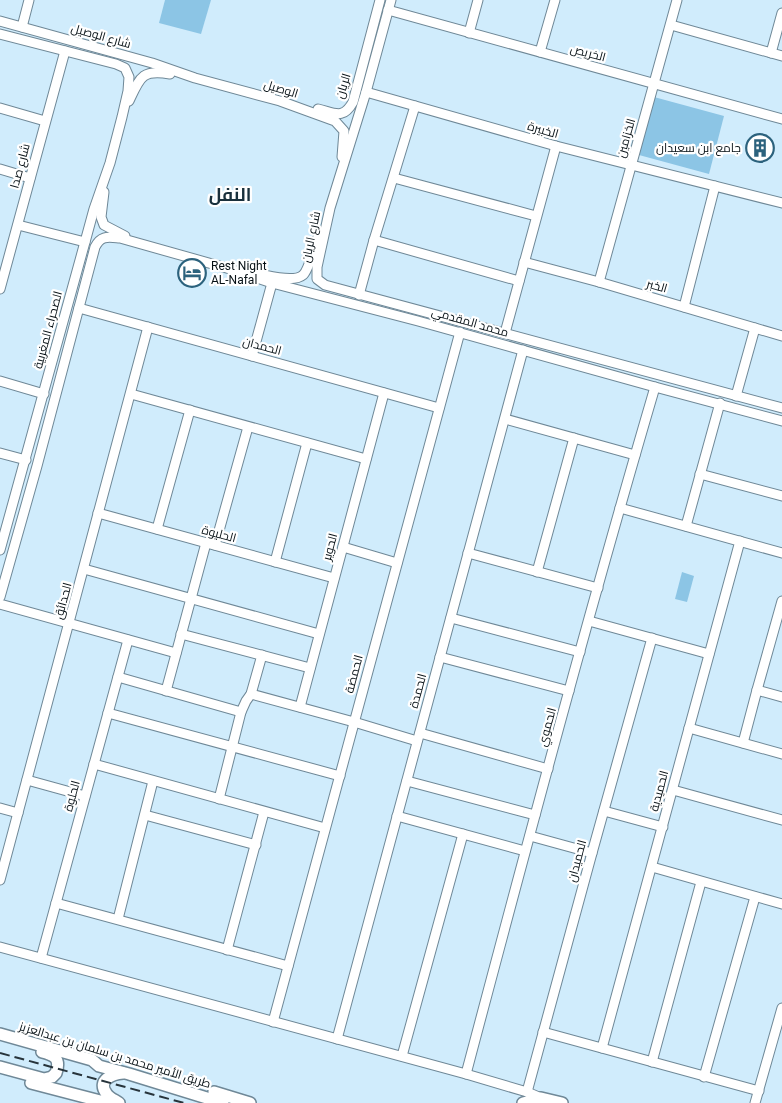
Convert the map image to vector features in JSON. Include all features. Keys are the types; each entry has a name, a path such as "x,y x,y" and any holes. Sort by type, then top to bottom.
{"main road":[{"name":"طريق الأمير محمد بن سلمان بن عبدالعزيز","path":"0,1034 92,1060 99,1066 223,1103"},
{"path":"0,1039 52,1055 56,1060 58,1070 54,1075 46,1079 0,1067"},
{"path":"92,1060 102,1059 250,1103"},
{"path":"120,1103 107,1094 104,1089 105,1081 113,1074 129,1074"},
{"path":"0,1075 108,1103"},
{"path":"523,1103 541,1098 562,1103"}],"street":[{"path":"22,27 29,0"},
{"name":"الريان","path":"280,101 340,114 348,111 353,102 380,0"},
{"name":"الريان","path":"330,208 366,92 391,0"},
{"path":"469,33 478,0"},
{"path":"540,52 555,0"},
{"name":"الخزامين","path":"599,282 677,0"},
{"name":"الخريص","path":"388,10 782,119"},
{"path":"771,53 782,13"},
{"name":"شارع الوصيل","path":"0,21 152,63 195,78"},
{"path":"671,25 782,56"},
{"name":"شارع الوصيل","path":"0,34 125,68 130,77 122,117"},
{"name":"شارع صدا","path":"0,289 65,51"},
{"path":"122,117 141,77 155,72 195,78"},
{"name":"الوصيل","path":"195,78 280,101 335,121 344,131 343,141"},
{"name":"الخبيرة","path":"366,92 556,146 782,203"},
{"path":"359,295 415,106"},
{"path":"0,108 46,121"},
{"name":"الصحراء المغربية","path":"0,550 94,209 110,163 122,117"},
{"name":"الريان","path":"341,172 343,141"},
{"path":"505,333 556,146"},
{"name":"محمد المقدمي","path":"110,163 101,210 104,225 151,247"},
{"path":"0,169 30,178"},
{"path":"394,178 536,216"},
{"path":"684,308 716,186"},
{"name":"شارع الريان","path":"230,269 295,279 303,275 330,208"},
{"name":"شارع الريان","path":"325,285 317,279 317,267 330,208"},
{"path":"18,225 85,242"},
{"name":"الصحراء المغربية","path":"0,597 95,247 102,238"},
{"name":"محمد المقدمي","path":"102,238 120,238 230,269 272,283 460,332 782,421"},
{"path":"374,240 519,281"},
{"name":"الخبر","path":"524,262 782,336"},
{"path":"252,356 272,283"},
{"name":"محمد المقدمي","path":"325,285 782,408"},
{"name":"الحمدان","path":"79,308 439,408"},
{"path":"418,321 420,311"},
{"name":"الحدائق","path":"0,880 148,328"},
{"path":"736,396 755,328"},
{"name":"الحمضة","path":"273,1022 460,332"},
{"name":"الحمدة","path":"336,1039 523,350"},
{"path":"0,381 44,394"},
{"name":"الحموي","path":"466,1074 525,851 655,387"},
{"path":"705,400 708,389"},
{"name":"الحوير","path":"300,707 384,393"},
{"path":"131,394 366,459"},
{"path":"686,526 720,403"},
{"path":"157,529 190,410"},
{"path":"505,419 635,455"},
{"path":"166,691 191,599 211,544 248,426"},
{"path":"537,572 574,438"},
{"path":"274,562 307,443"},
{"path":"28,450 40,454"},
{"path":"0,453 37,466"},
{"path":"700,474 782,496"},
{"path":"620,508 782,553"},
{"name":"الحليوة","path":"98,514 334,578"},
{"name":"الحميدية","path":"602,1048 740,541"},
{"path":"342,547 397,563"},
{"path":"468,553 598,588"},
{"path":"84,569 319,634"},
{"path":"743,743 782,601"},
{"path":"0,604 176,653"},
{"path":"451,618 580,652"},
{"path":"589,621 709,654"},
{"path":"181,634 310,668"},
{"name":"الحميدان","path":"527,1092 652,638"},
{"name":"الحلوة","path":"40,958 128,640"},
{"path":"218,799 242,712 251,694 262,655"},
{"path":"440,657 570,691"},
{"path":"118,677 242,712"},
{"path":"757,690 782,697"},
{"path":"251,694 354,722 548,769"},
{"path":"108,713 340,776"},
{"path":"690,728 782,754"},
{"path":"94,764 325,828"},
{"path":"27,780 85,796"},
{"path":"118,919 153,781"},
{"path":"407,781 535,815"},
{"path":"673,790 782,820"},
{"path":"0,808 18,813"},
{"path":"604,811 663,827"},
{"path":"226,950 264,812"},
{"path":"145,815 256,845"},
{"path":"397,816 525,851"},
{"path":"402,1056 463,834"},
{"path":"530,836 592,852"},
{"path":"652,867 782,904"},
{"path":"652,1062 701,882"},
{"path":"704,1077 755,897"},
{"path":"56,903 288,966"},
{"path":"0,948 402,1056 527,1092 541,1098"},
{"path":"755,1103 782,1010"},
{"path":"544,1032 759,1091"}],"shaded area":[{"path":"165,0 211,0 201,34 159,23"},
{"path":"654,97 724,116 709,174 639,155"},
{"path":"682,572 694,576 687,602 675,599"}],"railway":[{"path":"0,1053 184,1103"}],"place":[{"name":"جامع ابن سعيدان","path":"760,148"},
{"name":"Rest Night AL-Nafal","path":"192,273"}],"district":[{"name":"النفل","path":"230,195"}]}
